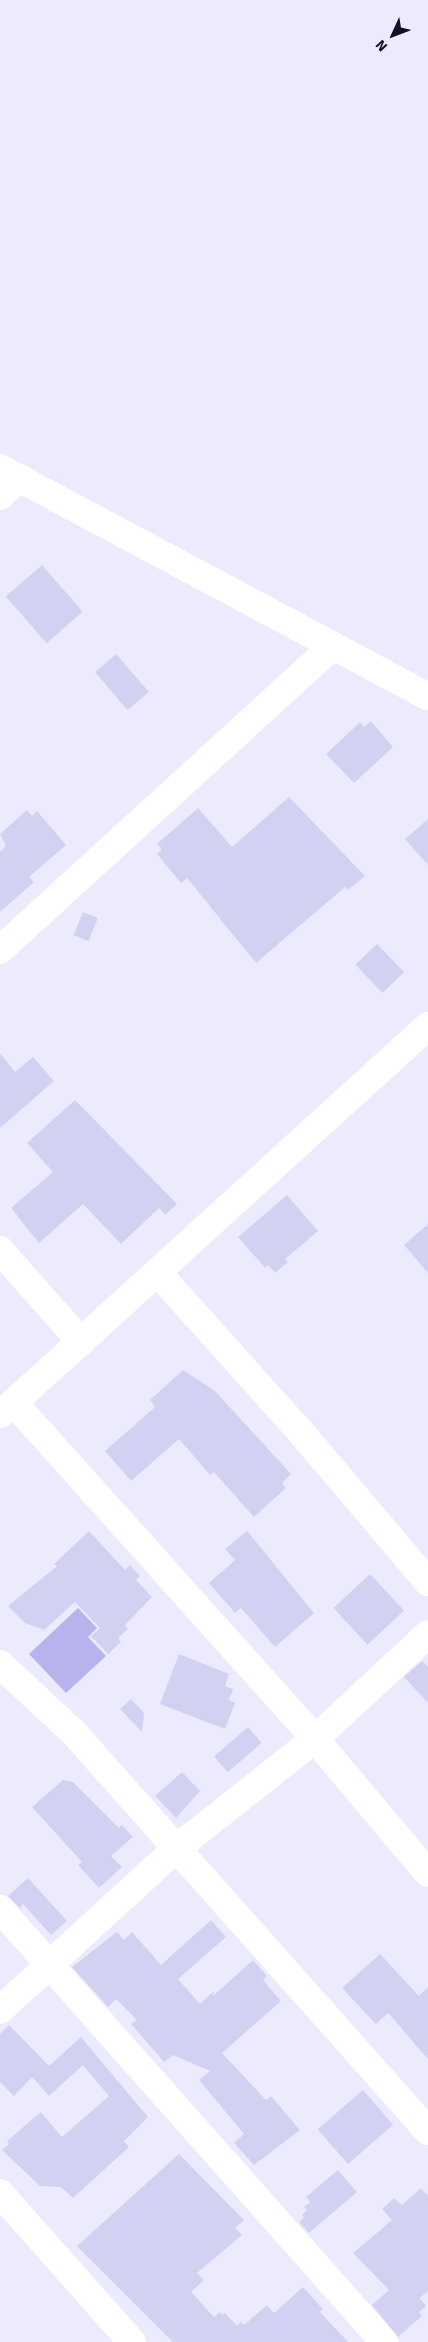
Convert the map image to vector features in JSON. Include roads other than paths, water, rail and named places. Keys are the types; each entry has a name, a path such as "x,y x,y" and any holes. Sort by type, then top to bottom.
{"street":[{"path":"6,481 333,646 428,697"},
{"path":"0,950 333,646"},
{"path":"428,1026 7,1409 315,1739 428,1873"},
{"path":"0,1250 81,1342"},
{"path":"157,1272 305,1437 428,1582"},
{"path":"0,2010 177,1848 315,1739 428,1634"},
{"path":"0,1664 73,1732 428,2131"},
{"path":"0,1909 50,1963 384,2342"},
{"path":"0,2194 132,2342"}]}
